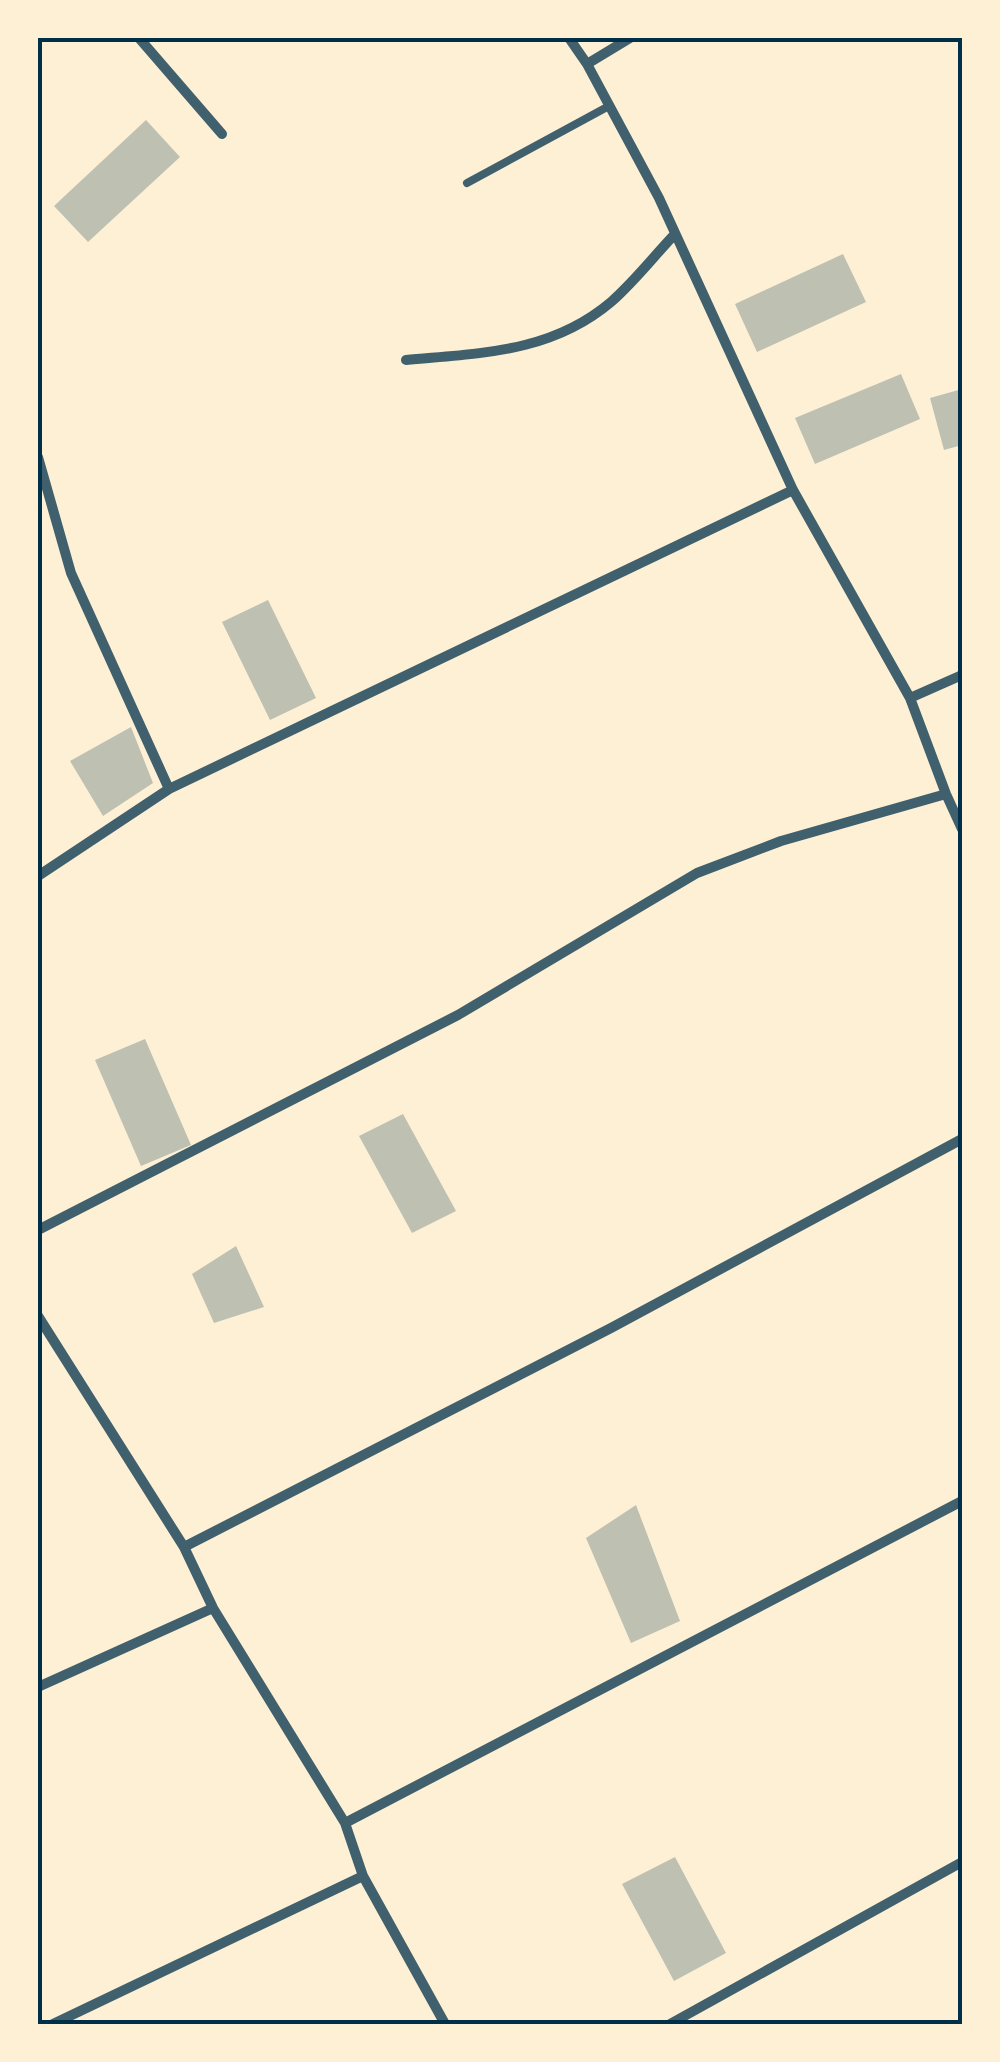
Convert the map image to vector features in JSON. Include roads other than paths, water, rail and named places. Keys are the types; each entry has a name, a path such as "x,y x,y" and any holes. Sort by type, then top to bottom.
{"street":[{"path":"139,38 222,134"},
{"path":"569,38 610,106 675,234 793,490 910,698 962,829"},
{"path":"587,64 630,38"},
{"path":"406,360 510,350 562,335 611,302 675,234"},
{"path":"38,457 71,573 169,789"},
{"path":"38,876 169,789 793,490"},
{"path":"910,698 962,675"},
{"path":"38,1230 458,1015 698,873 781,841 946,794"},
{"path":"184,1547 610,1328 962,1139"},
{"path":"39,1322 184,1547 213,1608 344,1824 363,1876 445,2024"},
{"path":"344,1824 962,1501"},
{"path":"38,1688 213,1608"},
{"path":"670,2024 962,1862"},
{"path":"53,2024 363,1876"}],"lane":[{"path":"467,183 610,106"}]}
